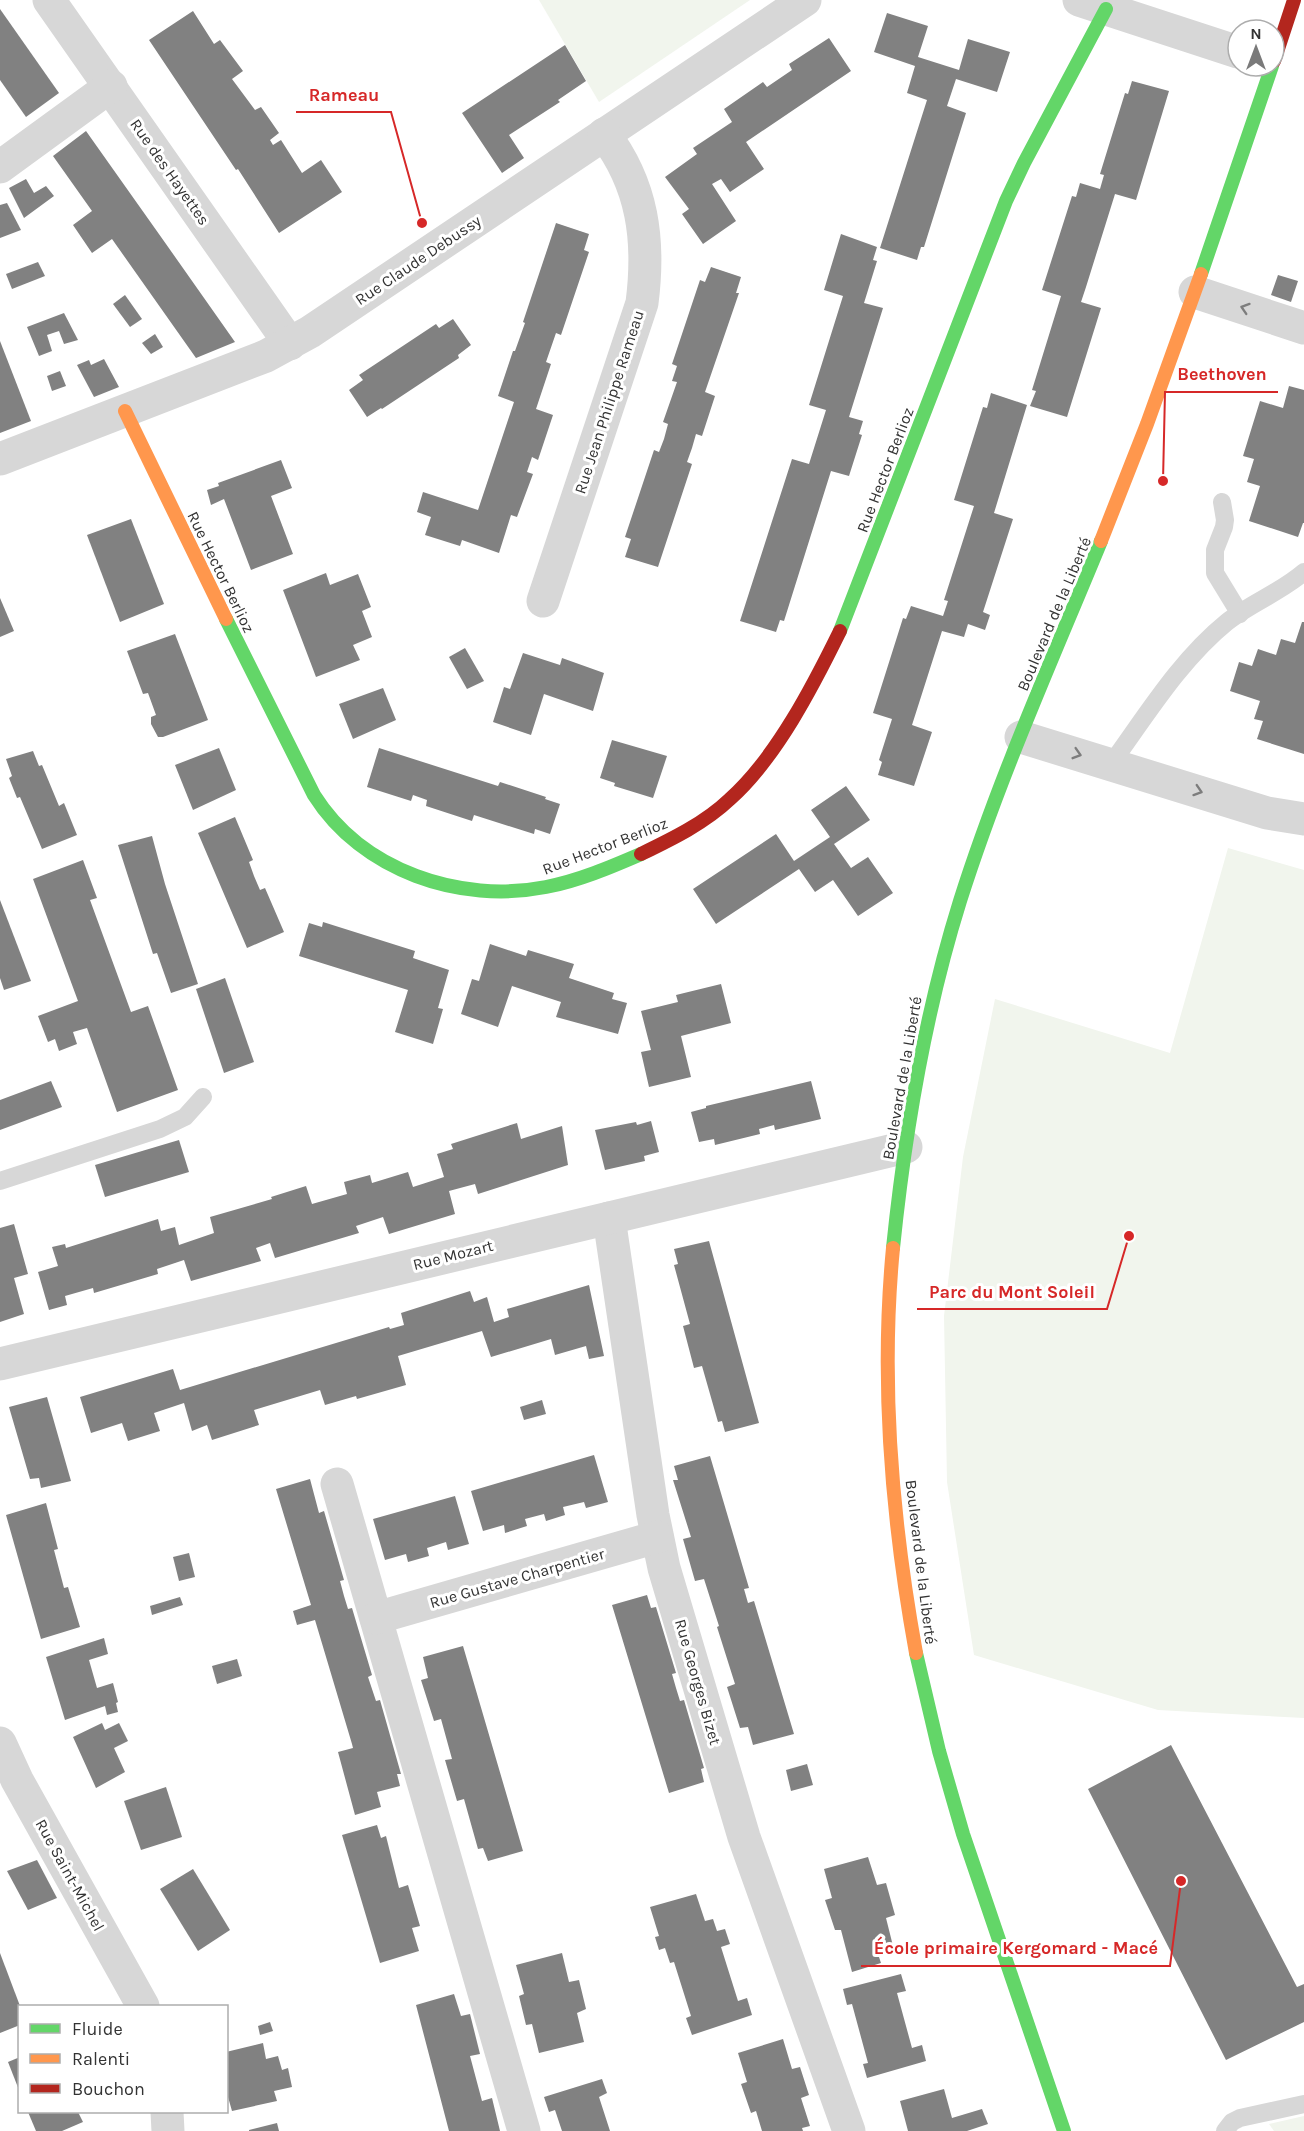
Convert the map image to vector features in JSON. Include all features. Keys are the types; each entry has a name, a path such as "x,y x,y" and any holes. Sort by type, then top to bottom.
{"main road":[{"path":"1286,24 1294,0"},
{"name":"Rue Hector Berlioz","path":"125,411 298,767 322,807 352,838 390,864 419,878 458,888 497,892 548,887 646,851 682,834 735,794 763,763 820,672 844,623 1014,182 1092,5"},
{"name":"Boulevard de la Liberté","path":"1064,2131 978,1880 932,1728 927,1703 902,1562 894,1486 889,1402 889,1312 892,1261 906,1147 925,1036 944,954 978,847 1127,478 1196,292 1268,78"}],"street":[{"name":"Rue des Hayettes","path":"49,0 290,344"},
{"name":"Rue Claude Debussy","path":"0,459 256,360 290,344 333,318 805,0"},
{"path":"1092,5 1226,48"},
{"path":"0,167 111,86"},
{"name":"Rue Jean Philippe Rameau","path":"543,602 642,303 645,243 639,202 619,153 604,134"},
{"path":"1196,292 1304,328"},
{"path":"1021,737 1267,813 1304,819"},
{"name":"Rue Mozart","path":"0,1364 906,1147"},
{"name":"Rue Georges Bizet","path":"609,1218 657,1537 664,1568 738,1820 849,2131"},
{"path":"337,1484 524,2131"},
{"name":"Rue Gustave Charpentier","path":"376,1618 657,1537"},
{"name":"Rue Saint-Michel","path":"0,1743 17,1780 142,2005"},
{"path":"167,2113 168,2131"}],"lane":[{"path":"1222,502 1225,512 1224,527 1215,550 1215,573 1240,614"},
{"path":"1111,764 1186,663 1227,622 1286,586 1304,572"},
{"path":"0,1181 160,1129 185,1117 203,1097"},
{"path":"1225,2131 1232,2122 1240,2118 1304,2104"}],"shaded area":[{"path":"539,0 750,0 599,102"},
{"path":"1228,848 1304,870 1304,1718 1158,1710 974,1655 947,1482 944,1316 963,1157 995,999 1170,1053"},
{"path":"1304,2116 1304,2131 1274,2131 1269,2124"}],"building":[{"path":"0,9 59,93 26,117 0,80"},
{"path":"193,11 214,44 220,40 243,71 232,79 255,110 261,107 279,133 270,140 273,145 281,140 302,173 321,160 342,192 279,233 149,40"},
{"path":"887,13 928,26 918,57 959,70 968,39 1010,52 997,92 956,79 947,106 966,113 924,247 921,247 917,260 880,248 927,100 907,93 915,66 874,52"},
{"path":"829,38 851,71 746,142 764,169 730,192 721,179 712,184 736,221 703,244 682,214 689,209 665,177 697,154 693,148 732,122 724,109 763,82 767,87 792,70 789,64"},
{"path":"565,45 586,81 558,100 560,102 509,135 524,158 502,173 462,113"},
{"path":"1132,81 1169,91 1136,200 1115,194 1081,302 1101,308 1067,417 1030,406 1036,391 1032,390 1061,296 1042,290 1072,196 1076,197 1080,183 1100,189 1104,175 1100,174 1125,93 1128,94"},
{"path":"86,131 235,342 196,358 112,239 92,253 73,225 92,211 53,156"},
{"path":"26,179 34,193 46,186 54,196 24,218 9,188"},
{"path":"7,203 21,230 0,238 0,205"},
{"path":"556,223 589,234 584,250 589,252 561,335 556,333 546,362 551,364 536,409 553,415 538,460 532,457 527,472 533,474 517,517 511,515 499,553 462,540 460,546 425,535 431,517 417,512 423,492 478,510 514,402 498,396 525,323 523,322"},
{"path":"841,234 877,247 873,260 877,261 864,303 883,308 849,417 863,421 859,434 862,435 849,476 831,471 784,621 780,620 776,632 740,621 792,459 809,464 826,410 809,405 843,296 824,290"},
{"path":"38,262 45,276 12,289 6,274"},
{"path":"711,267 741,277 736,293 739,293 705,392 715,396 702,436 696,434 687,462 692,464 658,567 625,557 631,539 625,537 654,450 659,452 664,439 668,424 663,422 677,382 672,381 677,366 672,364 700,280 705,282"},
{"path":"1278,275 1298,281 1291,302 1271,295"},
{"path":"125,295 142,319 130,327 113,304"},
{"path":"64,313 78,340 64,344 59,331 47,335 52,351 39,356 27,327"},
{"path":"453,319 471,345 458,355 459,358 367,417 349,390 363,380 359,375 436,324 439,328"},
{"path":"155,334 163,347 151,354 142,343"},
{"path":"0,341 31,421 0,433"},
{"path":"104,359 119,387 94,397 77,365 89,360 91,365"},
{"path":"60,371 66,386 52,391 47,376"},
{"path":"1289,386 1304,390 1304,523 1298,537 1249,521 1260,486 1247,482 1254,459 1243,456 1260,401 1283,408"},
{"path":"991,393 1027,405 994,513 1013,519 983,612 990,615 985,630 968,624 964,637 942,631 912,725 932,732 914,786 878,775 882,762 879,760 892,719 873,713 903,618 906,619 911,606 943,616 948,601 944,600 974,506 954,500 983,407 987,408"},
{"path":"281,460 292,488 271,496 293,554 251,570 224,499 211,505 207,490 219,486 218,483"},
{"path":"131,519 164,604 120,622 87,535"},
{"path":"326,573 330,585 358,574 371,607 362,611 372,637 353,645 360,660 316,677 283,590"},
{"path":"0,598 14,631 0,637"},
{"path":"1302,622 1304,622 1304,754 1257,739 1263,721 1254,719 1260,701 1230,691 1239,662 1252,666 1258,649 1276,655 1281,639 1295,643"},
{"path":"175,634 208,720 158,737 151,724 151,717 156,715 148,693 143,694 127,651"},
{"path":"465,648 484,681 467,689 449,657"},
{"path":"523,653 560,665 562,658 604,673 593,711 544,694 531,735 493,722 504,687 510,689"},
{"path":"383,688 396,720 353,739 339,704"},
{"path":"612,740 667,756 653,798 614,786 615,783 600,778"},
{"path":"219,748 236,790 193,810 175,765"},
{"path":"379,748 498,786 500,782 560,804 550,834 535,829 534,834 474,815 472,821 426,806 427,800 413,795 411,801 367,787"},
{"path":"33,751 39,766 42,765 59,806 64,803 77,835 42,849 20,797 17,798 9,778 12,776 6,759"},
{"path":"846,786 870,820 834,844 851,868 868,857 893,893 858,916 833,880 815,892 799,869 716,924 693,889 776,834 794,861 830,837 811,810"},
{"path":"235,817 253,860 249,862 254,876 260,890 265,888 284,932 247,948 198,833"},
{"path":"152,836 165,884 198,984 171,993 157,953 153,954 118,845"},
{"path":"83,860 97,898 90,900 131,1012 148,1006 178,1090 117,1112 87,1028 73,1032 77,1044 59,1051 55,1039 48,1042 38,1016 78,1001 33,879"},
{"path":"0,900 31,981 4,990 0,978"},
{"path":"323,922 415,951 413,958 449,970 438,1008 443,1009 433,1044 395,1032 408,990 299,956 309,923 322,927"},
{"path":"490,944 526,956 528,950 574,964 569,978 614,993 612,999 627,1003 618,1034 556,1017 561,1002 512,986 498,1027 461,1014 472,979 479,981"},
{"path":"225,978 254,1062 224,1073 196,989"},
{"path":"721,984 731,1023 681,1036 691,1077 649,1087 641,1052 651,1050 641,1011 678,1002 676,995"},
{"path":"51,1081 62,1107 0,1130 0,1100"},
{"path":"811,1081 821,1119 775,1130 774,1125 759,1129 760,1134 715,1145 714,1139 699,1142 691,1112 706,1108 706,1106"},
{"path":"651,1121 659,1152 644,1156 645,1161 605,1170 595,1130"},
{"path":"517,1123 521,1139 562,1126 568,1165 478,1194 475,1184 449,1191 455,1214 389,1234 383,1217 356,1226 359,1233 275,1258 270,1243 256,1248 261,1261 191,1281 184,1260 157,1269 158,1274 94,1293 93,1288 65,1296 67,1305 49,1310 38,1272 58,1266 52,1247 65,1244 66,1248 158,1219 161,1231 175,1227 179,1245 214,1233 210,1217 272,1199 271,1197 306,1186 312,1204 347,1194 344,1182 370,1175 372,1183 408,1172 413,1187 444,1177 437,1154 453,1149 451,1144"},
{"path":"179,1140 189,1172 105,1197 95,1165"},
{"path":"14,1224 28,1274 14,1278 24,1314 0,1322 0,1228"},
{"path":"709,1241 759,1423 725,1432 722,1421 718,1422 702,1366 694,1368 683,1326 690,1324 674,1265 678,1264 674,1249"},
{"path":"589,1285 604,1356 589,1359 586,1346 555,1355 551,1339 491,1357 482,1331 398,1356 406,1385 357,1399 356,1396 325,1405 320,1390 254,1410 259,1425 212,1440 207,1425 192,1431 184,1403 154,1413 160,1431 128,1441 122,1423 91,1433 80,1397 173,1369 180,1390 389,1327 390,1329 404,1325 401,1313 470,1291 474,1302 487,1297 494,1322 509,1317 507,1309"},
{"path":"47,1397 71,1481 41,1488 39,1478 30,1479 9,1407"},
{"path":"542,1400 546,1414 524,1420 520,1407"},
{"path":"594,1455 608,1502 586,1508 584,1502 563,1507 565,1515 546,1521 544,1514 525,1519 527,1526 505,1533 504,1525 483,1531 471,1491"},
{"path":"710,1456 749,1588 744,1589 748,1603 754,1601 794,1734 753,1745 748,1727 740,1728 727,1687 735,1684 704,1579 695,1581 683,1539 691,1537 673,1480 678,1480 674,1466"},
{"path":"310,1479 319,1513 324,1511 344,1580 340,1581 344,1596 348,1609 352,1608 372,1675 368,1677 376,1701 380,1700 401,1774 397,1774 400,1786 377,1792 381,1807 355,1815 338,1752 353,1748 315,1620 297,1625 293,1611 311,1605 276,1489"},
{"path":"455,1496 469,1544 448,1550 446,1542 427,1548 429,1556 408,1562 406,1554 385,1560 373,1519"},
{"path":"46,1503 58,1549 54,1550 64,1588 68,1587 80,1627 41,1639 6,1515"},
{"path":"189,1553 195,1577 179,1581 173,1557"},
{"path":"647,1595 651,1608 656,1607 676,1673 672,1674 676,1688 680,1701 684,1700 704,1768 701,1769 704,1782 669,1793 612,1605"},
{"path":"180,1597 183,1605 152,1615 150,1606"},
{"path":"104,1638 108,1654 89,1660 97,1688 113,1683 118,1712 107,1715 105,1706 65,1720 46,1657"},
{"path":"463,1646 523,1851 488,1861 483,1848 478,1849 464,1799 457,1801 445,1760 452,1759 441,1719 434,1721 421,1680 428,1678 423,1657"},
{"path":"237,1659 242,1676 217,1684 212,1666"},
{"path":"102,1723 105,1730 119,1723 128,1741 114,1748 125,1772 96,1788 73,1737"},
{"path":"1171,1745 1297,1987 1304,1984 1304,2022 1226,2060 1088,1789"},
{"path":"807,1764 813,1785 791,1791 786,1770"},
{"path":"166,1787 182,1837 141,1850 124,1801"},
{"path":"377,1825 381,1838 386,1836 399,1888 408,1885 420,1926 412,1928 419,1951 380,1963 342,1835"},
{"path":"868,1857 877,1885 886,1883 895,1915 886,1918 893,1946 877,1951 881,1963 852,1972 841,1930 835,1930 825,1900 832,1898 824,1869"},
{"path":"37,1860 57,1898 28,1910 7,1871"},
{"path":"193,1869 230,1930 198,1951 160,1889"},
{"path":"696,1894 705,1921 713,1919 717,1931 725,1929 730,1944 721,1947 738,2001 747,1998 752,2015 692,2035 686,2018 691,2016 674,1962 670,1963 665,1948 659,1950 655,1937 659,1936 650,1907"},
{"path":"0,1953 20,2005 18,2026 0,2033"},
{"path":"562,1953 569,1982 579,1980 586,2009 577,2013 584,2042 539,2053 532,2024 526,2025 519,1996 524,1994 516,1965"},
{"path":"901,1974 906,1991 897,1993 912,2048 922,2045 926,2061 867,2078 863,2064 868,2063 852,2004 847,2005 843,1989"},
{"path":"454,1994 461,2016 470,2014 480,2054 470,2056 482,2101 492,2098 500,2131 449,2131 416,2005"},
{"path":"270,2022 273,2031 260,2035 258,2026"},
{"path":"783,2039 792,2069 800,2067 809,2095 801,2098 810,2126 802,2128 803,2131 762,2131 756,2111 751,2113 741,2084 747,2082 738,2053"},
{"path":"263,2043 266,2059 278,2056 282,2070 288,2068 292,2087 274,2091 277,2101 232,2111 228,2097 228,2052"},
{"path":"18,2058 18,2087 8,2062"},
{"path":"602,2079 607,2093 599,2097 610,2131 562,2131 555,2110 549,2112 544,2097"},
{"path":"944,2089 952,2118 982,2109 988,2124 967,2131 908,2131 900,2101"},
{"path":"28,2113 78,2113 83,2122 62,2131 36,2131"},
{"path":"277,2123 279,2131 249,2131 249,2130"}],"traffic: fast":[{"path":"840,631 1006,201 1106,9"},
{"path":"1201,274 1268,78"},
{"path":"893,1248 910,1116 918,1073 936,986 960,901 975,855 1027,720 1101,541"},
{"path":"226,619 314,795 334,821 358,844 386,862 416,876 447,885 480,890 513,891 570,881 641,854"},
{"path":"916,1653 939,1751 963,1834 1064,2131"}],"traffic: slow":[{"path":"1101,541 1147,424 1201,274"},
{"path":"125,411 226,619"},
{"path":"893,1248 889,1299 888,1401 900,1553 916,1653"}],"traffic: jam":[{"path":"1286,24 1294,0"},
{"path":"641,854 699,823 720,808 747,782 792,720 840,631"}],"place":[{"name":"Rameau","path":"422,223"},
{"name":"Beethoven","path":"1163,481"},
{"name":"Parc du Mont Soleil","path":"1129,1236"},
{"name":"École primaire Kergomard - Macé","path":"1181,1881"}]}
